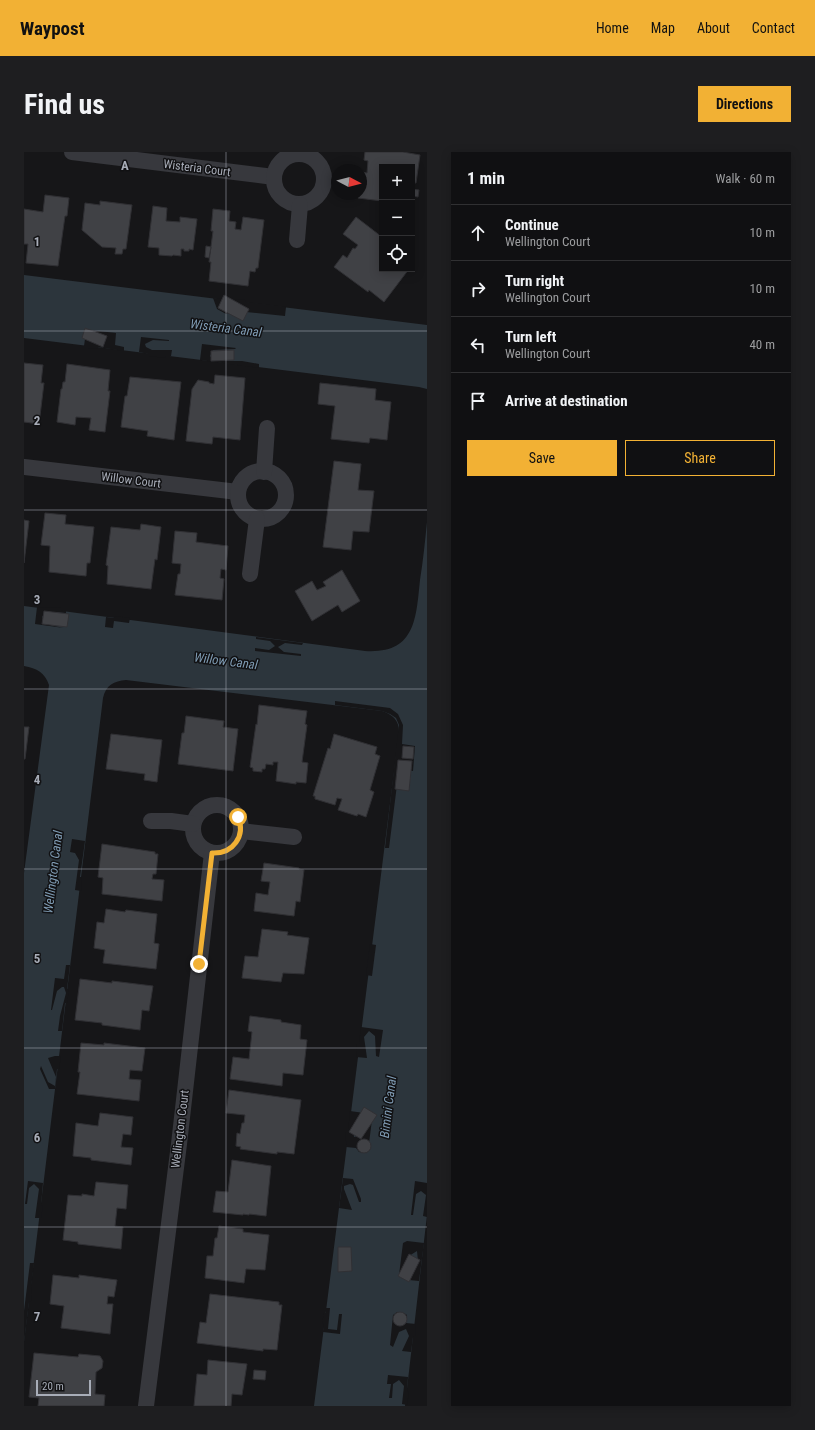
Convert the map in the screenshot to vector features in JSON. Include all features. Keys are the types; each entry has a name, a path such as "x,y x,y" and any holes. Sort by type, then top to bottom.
{"street":[{"name":"Wisteria Court","path":"72,152 274,177"},
{"path":"305,153 318,162 325,177 319,194 311,202 295,205 286,200 274,186 274,177 277,166 282,160 289,156 305,153"},
{"path":"297,240 300,205"},
{"path":"264,472 267,428"},
{"name":"Willow Court","path":"24,467 238,492"},
{"path":"256,472 264,472 274,475 279,479 283,485 285,499 283,506 273,516 266,519 258,519 251,516 241,506 238,492 244,480 250,475 256,472"},
{"path":"250,574 258,519"},
{"path":"215,804 223,805 231,808 237,815 240,822 241,831 239,839 234,846 227,851 212,853 203,848 197,842 193,835 193,824 200,811 207,806 215,804"},
{"path":"151,822 171,821 193,824"},
{"path":"241,831 294,837"},
{"name":"Wellington Court","path":"146,1406 179,1144 212,853"}],"water":[{"name":"Wisteria Canal","path":"24,275 427,325 427,389 24,338"},
{"path":"427,522 427,1215 405,1406 314,1406 399,732 398,724 395,718 382,711 126,680 111,684 106,690 103,698 24,1342 24,873 49,685 43,674 33,668 24,666 24,606 365,651 382,650 394,647 403,640 410,632 414,621 417,608"}],"pier":[{"path":"213,298 235,301 235,299 245,300 246,302 286,307 285,316 246,312 230,312 226,314 217,309"},
{"path":"90,330 116,333 115,345 124,347 124,351 98,347 98,349 88,348 88,346 84,346 85,339 102,345 105,342 105,337"},
{"path":"141,337 169,340 153,340 145,344 146,347 152,350 172,350 171,356 166,356 165,358 149,356 149,354 139,352"},
{"path":"202,344 236,348 213,350 210,356 214,361 242,361 259,364 259,368 200,360"},
{"path":"37,607 61,608 61,610 66,611 66,613 46,613 42,617 50,625 64,628 35,624"},
{"path":"115,616 130,618 129,623 114,621 113,628 105,627 106,617 114,618"},
{"path":"256,637 303,643 302,645 285,643 278,647 284,652 301,654 301,656 255,651 255,648 269,650 275,646 270,641 256,639"},
{"path":"335,701 390,708 398,714 403,725 402,744 415,746 413,771 399,769 389,848 385,848 399,725 396,718 382,711 335,705"},
{"path":"72,839 85,841 80,877 82,877 81,891 75,890 79,860 75,853 70,852"},
{"path":"370,944 376,945 372,976 366,975"},
{"path":"66,965 70,965 67,989 69,989 67,1003 65,1003 62,1031 58,1031 66,993 64,987 57,991 51,1010 55,978 64,979"},
{"path":"361,1027 383,1030 379,1057 376,1056 375,1036 369,1031 364,1037 367,1058 356,1057"},
{"path":"61,1056 59,1069 57,1069 55,1089 49,1089 40,1069 41,1066 48,1082 55,1086 56,1077 48,1058"},
{"path":"350,1111 364,1113 353,1129 354,1137 362,1135 372,1120 369,1143 371,1144 370,1150 366,1153 359,1152 356,1148 346,1147 346,1132 348,1132"},
{"path":"343,1178 353,1179 361,1199 361,1202 359,1202 353,1185 350,1184 344,1186 352,1210 339,1208"},
{"path":"28,1181 43,1183 41,1205 43,1206 41,1218 35,1218 39,1189 34,1184 29,1188 27,1204 25,1204"},
{"path":"415,1181 427,1183 427,1217 423,1216 426,1195 421,1191 416,1194 413,1215 411,1215"},
{"path":"407,1241 424,1243 419,1281 409,1280 418,1261 417,1251 409,1256 399,1275 403,1243"},
{"path":"30,1263 34,1263 31,1301 29,1302 24,1342 24,1311"},
{"path":"326,1308 330,1308 328,1329 337,1330 339,1314 342,1314 340,1334 323,1332 324,1324 322,1323 324,1313 326,1313"},
{"path":"397,1312 407,1315 406,1323 416,1324 411,1352 402,1351 409,1336 406,1329 399,1332 393,1347 390,1345 393,1315"},
{"path":"388,1375 408,1377 407,1391 409,1392 407,1405 402,1404 404,1386 399,1380 393,1384 392,1398 389,1398 391,1384 387,1384"}],"building":[{"path":"365,152 403,152 420,155 416,183 415,164 379,164 379,201 367,199 368,161 364,160"},
{"path":"415,189 419,190 418,197 415,196"},
{"path":"45,195 69,198 58,266 26,263 28,244 24,244 24,209 43,212"},
{"path":"100,201 132,205 126,249 123,249 122,254 115,254 116,248 102,247 82,230 85,203 100,205"},
{"path":"153,206 167,208 166,221 180,222 180,217 197,219 193,250 189,249 189,251 184,251 184,249 181,249 181,256 172,256 159,255 159,248 148,247"},
{"path":"213,209 230,211 229,221 236,222 235,229 241,230 243,217 264,220 258,268 256,268 255,272 250,271 248,286 209,281 211,262 209,262 213,231 211,231"},
{"path":"356,217 379,235 379,272 407,272 384,302 369,290 368,292 334,267 343,255 347,258 353,248 355,249 358,245 343,234"},
{"path":"206,246 211,247 209,258 205,257"},
{"path":"224,295 249,309 243,321 218,308"},
{"path":"85,328 107,336 103,347 82,338"},
{"path":"234,350 234,360 211,361 211,351"},
{"path":"24,363 43,365 41,383 44,383 39,424 24,422"},
{"path":"67,364 110,370 108,391 110,391 105,432 89,430 91,418 76,417 75,425 57,422 61,389 63,382 65,382"},
{"path":"215,375 245,378 240,440 213,437 212,444 186,441 192,389 198,380 214,384"},
{"path":"130,377 181,382 174,440 147,436 148,431 121,427 125,396 127,396"},
{"path":"320,383 376,389 375,400 391,402 387,440 370,438 369,443 331,439 335,406 318,404"},
{"path":"334,461 361,464 358,490 374,491 369,532 353,531 351,550 323,547"},
{"path":"45,513 66,515 65,524 94,527 90,563 87,563 86,576 49,572 50,546 41,545"},
{"path":"24,520 29,521 24,563"},
{"path":"141,524 161,527 157,560 155,559 151,589 107,584 108,566 106,565 111,527 140,530"},
{"path":"175,531 197,533 196,542 228,546 226,570 221,569 220,578 224,579 222,600 175,595 181,564 172,563"},
{"path":"342,570 360,601 342,612 338,605 312,621 295,591 312,581 317,590 326,586 323,582"},
{"path":"44,611 69,614 67,627 42,624"},
{"path":"259,705 307,711 305,724 307,725 302,762 308,763 306,783 296,782 296,784 276,781 278,762 273,762 273,765 266,764 265,769 262,769 262,772 253,771 253,768 250,767"},
{"path":"186,716 224,721 223,727 238,729 233,771 178,764"},
{"path":"24,727 29,727 25,759 24,759"},
{"path":"111,734 162,740 157,782 144,780 145,774 106,769"},
{"path":"334,734 377,747 375,754 380,756 370,790 374,792 366,817 358,814 357,816 338,810 342,799 337,798 335,805 315,799 315,796 313,796"},
{"path":"403,746 414,747 413,759 402,758"},
{"path":"398,760 412,761 409,791 395,789"},
{"path":"102,844 155,852 155,854 158,854 156,874 153,874 152,879 164,880 162,901 102,894 103,878 98,877"},
{"path":"264,863 304,870 300,902 296,901 294,916 254,911 256,893 268,895 270,882 261,881"},
{"path":"106,909 157,914 154,943 159,944 156,969 103,963 105,950 94,948 97,922 104,923"},
{"path":"262,929 288,932 287,935 309,938 304,974 283,973 281,982 242,978 245,956 258,957"},
{"path":"80,979 153,986 149,1011 142,1010 140,1030 75,1020"},
{"path":"250,1016 281,1020 281,1022 301,1025 300,1039 307,1040 303,1075 283,1073 282,1086 230,1079 233,1057 249,1059 252,1032 248,1031"},
{"path":"81,1043 104,1045 104,1043 145,1048 142,1071 130,1070 129,1079 141,1080 139,1101 77,1094 80,1072 78,1072"},
{"path":"229,1090 301,1100 294,1154 277,1152 277,1154 240,1149 241,1147 236,1146 237,1133 240,1134 245,1115 226,1113"},
{"path":"364,1107 377,1115 361,1139 349,1132"},
{"path":"100,1113 133,1117 131,1135 123,1134 121,1147 133,1148 131,1165 73,1156 76,1123 98,1126"},
{"path":"364,1139 369,1141 371,1146 369,1151 364,1153 359,1151 357,1146 359,1141"},
{"path":"232,1160 271,1166 266,1216 213,1212 216,1191 228,1192"},
{"path":"96,1182 128,1185 126,1209 117,1208 115,1226 123,1227 121,1249 78,1244 78,1242 63,1240 68,1195 82,1196 82,1194 94,1196"},
{"path":"219,1226 243,1229 243,1232 269,1235 265,1270 246,1269 244,1283 205,1278 207,1256 213,1256 215,1238 217,1238"},
{"path":"338,1247 351,1247 352,1271 338,1272"},
{"path":"409,1254 420,1260 409,1282 398,1276"},
{"path":"53,1275 79,1278 79,1275 117,1280 114,1297 108,1296 107,1304 113,1304 110,1334 61,1328 64,1306 50,1304"},
{"path":"210,1294 279,1302 279,1305 282,1305 277,1350 263,1349 263,1351 197,1343 200,1322 206,1323"},
{"path":"397,1312 403,1312 407,1316 407,1322 403,1326 397,1326 393,1322 393,1316"},
{"path":"34,1353 78,1357 79,1354 100,1356 103,1361 102,1368 96,1372 95,1394 105,1395 104,1406 38,1406 39,1398 29,1397"},
{"path":"208,1360 247,1364 242,1395 232,1394 231,1406 194,1406 197,1374 207,1375"},
{"path":"254,1370 266,1371 265,1380 253,1379"}],"route":[{"path":"199,964 212,853 227,851 234,846 239,839 241,831 238,817"}],"water label":[{"name":"Willow Canal","path":"226,661"},
{"name":"Wellington Canal","path":"53,872"},
{"name":"Bimini Canal","path":"388,1107"}]}
